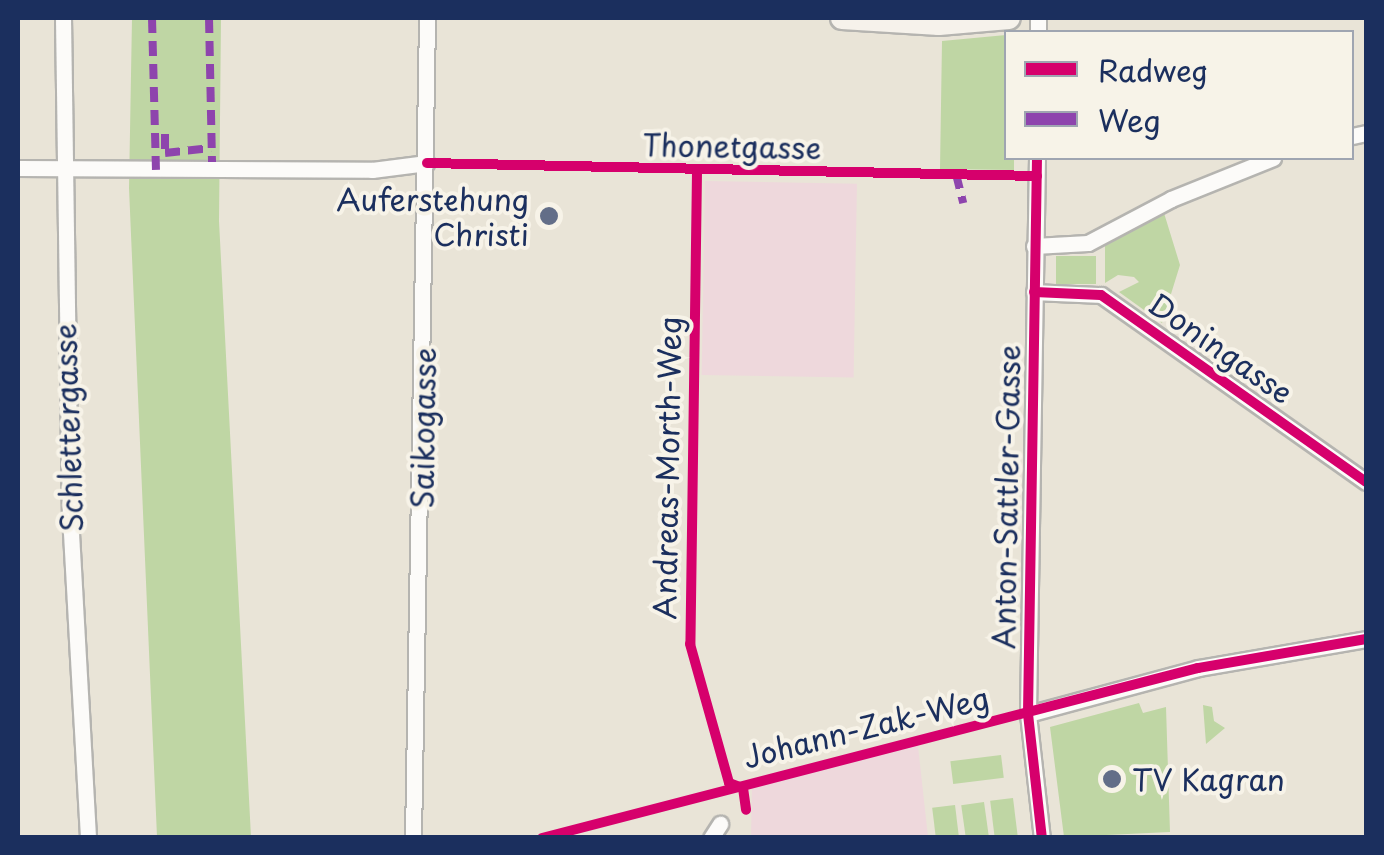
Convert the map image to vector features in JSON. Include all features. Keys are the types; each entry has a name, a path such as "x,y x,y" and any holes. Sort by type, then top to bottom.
{"main road":[{"path":"842,18 939,24 1009,18"}],"street":[{"name":"Schlettergasse","path":"63,18 61,169 88,838"},
{"name":"Saikogasse","path":"413,838 428,18"},
{"name":"Anton-Sattler-Gasse","path":"1037,160 1028,714 1042,838"},
{"path":"1034,246 1088,243 1171,199 1268,160"},
{"path":"18,168 372,170 427,164"},
{"name":"Doningasse","path":"1034,292 1101,296 1366,482"},
{"path":"1028,714 1198,668 1366,639"}],"shaded area":[{"path":"705,181 857,184 854,378 702,375"},
{"path":"917,737 928,837 751,837 752,782"}],"green space":[{"path":"132,18 221,18 219,221 251,837 157,837 129,188"},
{"path":"1004,35 1004,160 1014,160 1014,170 940,169 942,41"},
{"path":"1164,213 1180,265 1162,323 1119,292 1139,282 1134,277 1118,275 1105,283 1105,245"},
{"path":"1056,256 1096,256 1096,284 1056,284"},
{"name":"TV Kagran","path":"1139,703 1143,713 1166,707 1170,832 1064,837 1050,727"},
{"path":"1203,705 1212,707 1214,721 1225,728 1206,744"},
{"path":"1001,755 1004,778 953,784 950,761"},
{"path":"1013,798 1018,837 995,838 990,801"},
{"path":"984,802 989,837 966,838 961,805"},
{"path":"955,805 959,837 936,838 932,808"}],"marked path":[{"path":"152,18 156,170"},
{"path":"209,18 212,162"},
{"path":"165,134 165,153 211,148"},
{"path":"956,174 963,203"}],"cycle path":[{"path":"1037,160 1028,714 1042,838"},
{"name":"Thonetgasse","path":"427,163 1037,176"},
{"name":"Thonetgasse","path":"697,172 690,644 729,783 743,788 746,810"},
{"path":"1034,292 1101,295 1366,482"},
{"name":"Johann-Zak-Weg","path":"542,838 1198,668 1366,639"}],"place":[{"name":"Auferstehung Christi","path":"549,216"},
{"name":"TV Kagran","path":"1112,779"}]}
